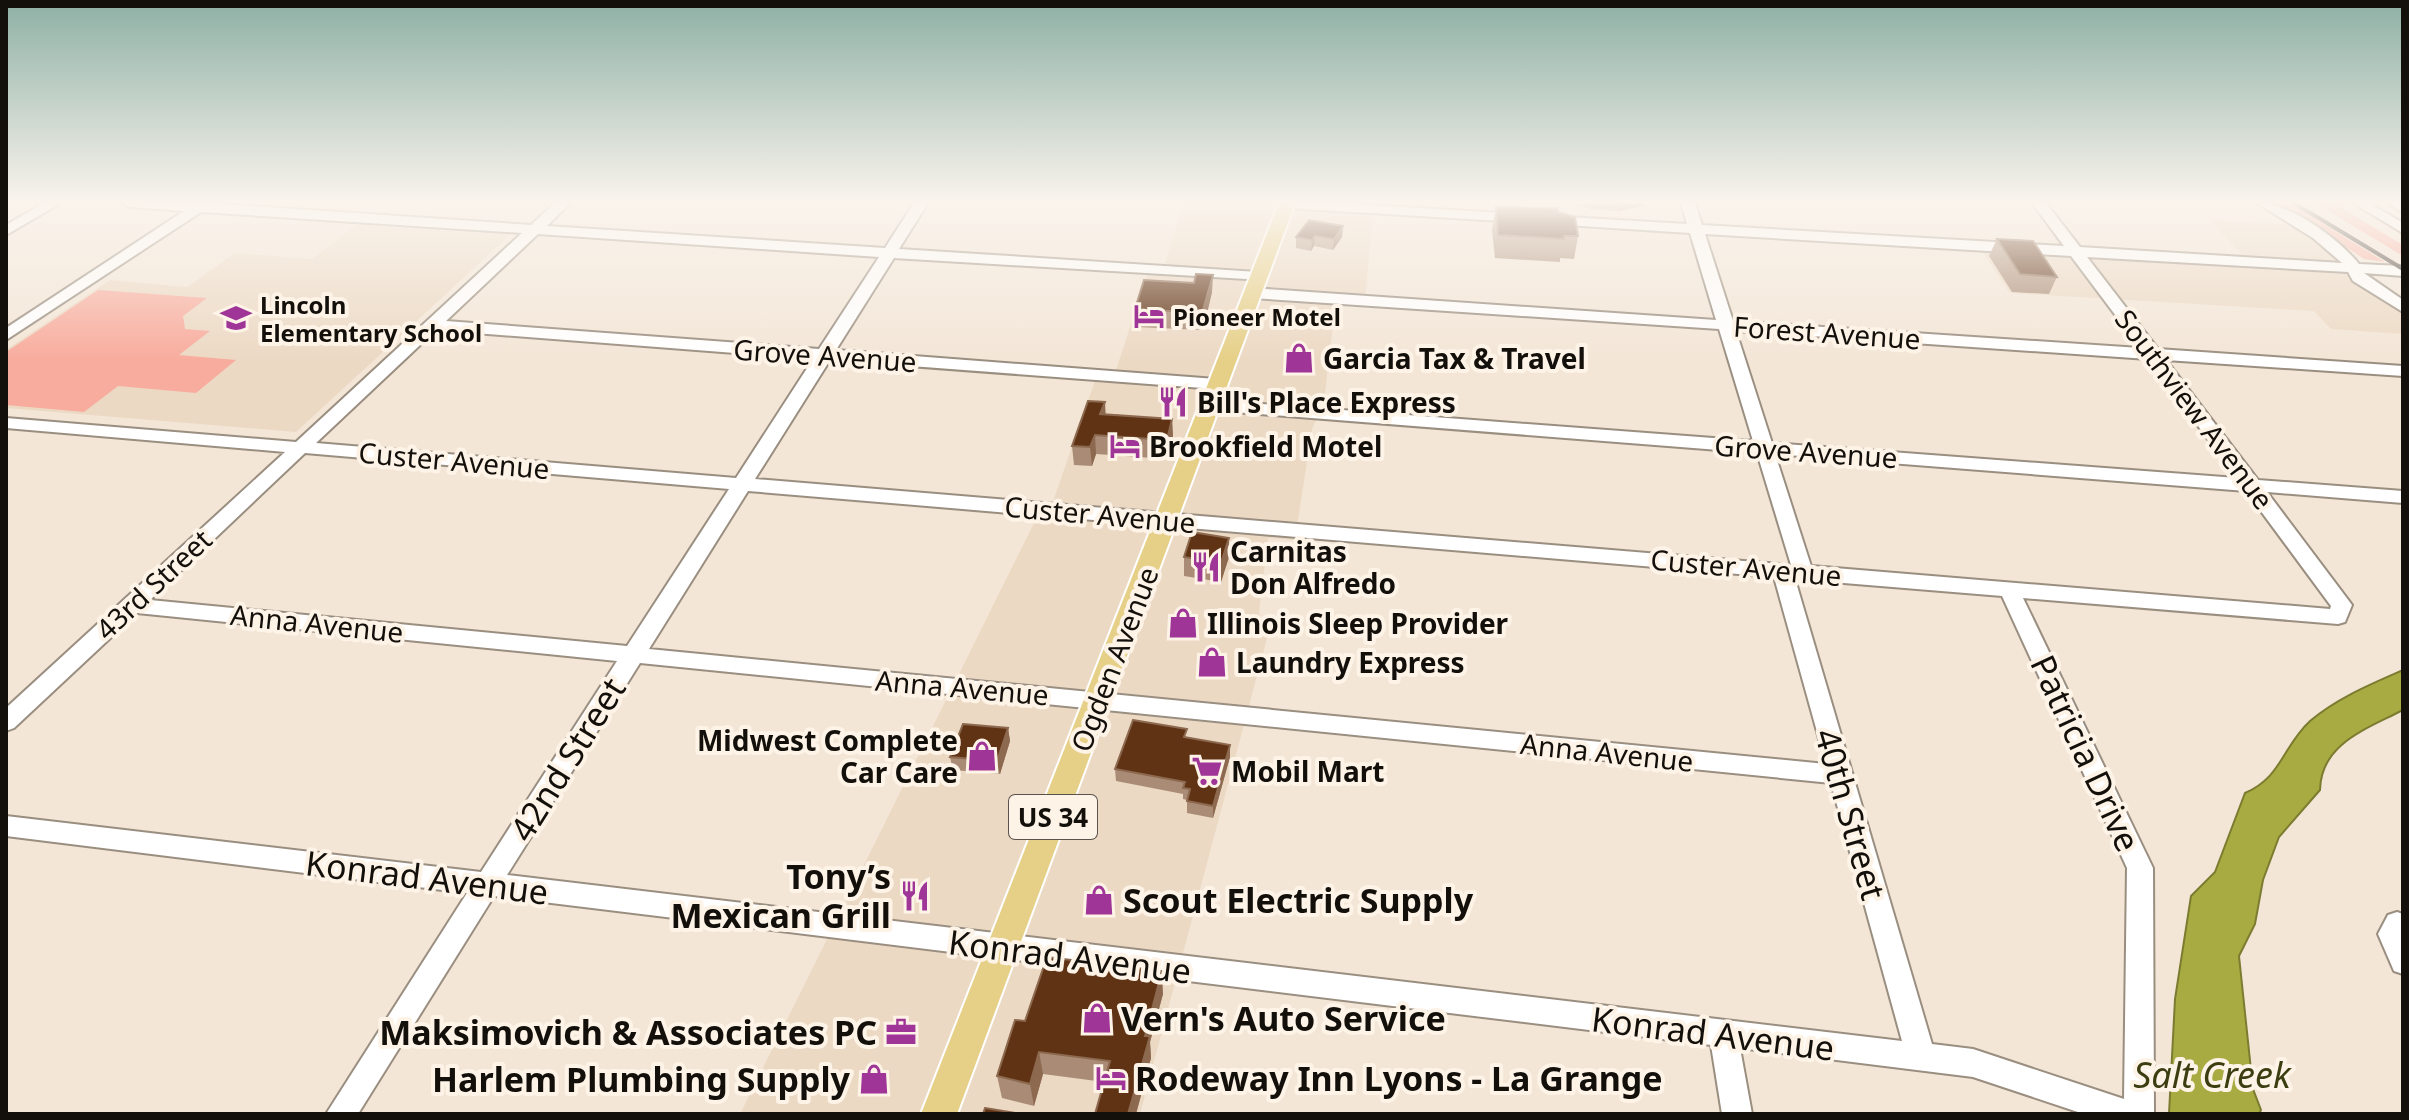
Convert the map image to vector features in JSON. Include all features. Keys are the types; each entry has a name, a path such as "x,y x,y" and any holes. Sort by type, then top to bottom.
{"main road":[{"name":"Ogden Avenue","path":"939,1114 1267,255"}],"street":[{"path":"6,335 126,255"},
{"name":"43rd Street","path":"6,722 506,255"},
{"name":"42nd Street","path":"341,1114 887,255"},
{"name":"Forest Avenue","path":"925,255 1727,326 2403,371"},
{"name":"40th Street","path":"1705,255 1766,448 1840,775 1921,1057"},
{"name":"Southview Avenue","path":"2079,255 2342,605 2338,617"},
{"path":"2130,255 2403,271"},
{"path":"2342,255 2357,269 2358,278 2403,307"},
{"name":"Grove Avenue","path":"433,325 825,355 1766,448 2403,497"},
{"name":"Custer Avenue","path":"6,423 2338,617"},
{"name":"Patricia Drive","path":"2009,590 2140,868 2139,1114"},
{"name":"Anna Avenue","path":"132,605 1840,775"},
{"name":"Konrad Avenue","path":"6,826 1724,1036 1973,1063 2127,1114"},
{"path":"2397,923 2391,934 2403,962"},
{"path":"1724,1036 1737,1114"}],"shaded area":[{"name":"Lincoln Elementary School","path":"232,255 312,259 317,255 488,255 296,432 6,408 6,350 110,280 187,287"},
{"path":"1168,255 1369,255 1365,301 1336,299 1324,402 1312,429 1295,540 1268,538 1259,613 1269,631 1140,1114 740,1114 1041,509 1050,510 1097,375 1114,376 1149,270 1163,270"},
{"path":"1985,255 2100,255 2344,270 2403,310 2403,334 2331,329 2314,311 2010,293"},
{"path":"2242,255 2339,255 2345,259 2342,264 2245,258"},
{"path":"2358,255 2374,255 2385,262"},
{"path":"98,290 207,298 183,316 185,329 210,331 179,355 236,360 196,393 118,386 84,412 6,405 6,352"}],"water":[{"name":"Salt Creek","path":"2403,670 2403,710 2361,731 2337,749 2322,774 2320,790 2279,837 2263,880 2255,924 2239,956 2253,1089 2261,1110 2259,1114 2169,1114 2175,999 2191,896 2215,872 2245,793 2267,779 2301,731 2320,713 2355,692"}],"building":[{"path":"2008,255 2043,255 2057,277 2020,274"},
{"path":"1196,274 1213,275 1202,313 1135,309 1144,280 1194,283"},
{"path":"1088,401 1105,402 1100,414 1172,419 1167,440 1095,435 1090,447 1072,446"},
{"path":"1192,532 1229,538 1221,563 1184,557"},
{"path":"1133,720 1187,729 1184,737 1230,745 1213,806 1187,801 1190,789 1183,788 1185,782 1115,769"},
{"path":"963,724 1008,728 997,761 950,757"},
{"path":"1047,957 1162,971 1145,1036 1150,1036 1128,1114 1095,1114 1110,1061 1039,1052 1030,1084 997,1076 1015,1020 1025,1021"},
{"path":"985,1108 1016,1113 1016,1114 983,1114"}],"railway":[{"path":"2380,255 2403,269"}],"place":[{"name":"Pioneer Motel","path":"1149,316"},
{"name":"Lincoln Elementary School","path":"236,318"},
{"name":"Garcia Tax & Travel","path":"1299,358"},
{"name":"Bill's Place Express","path":"1173,402"},
{"name":"Brookfield Motel","path":"1125,446"},
{"name":"Carnitas Don Alfredo","path":"1206,567"},
{"name":"Illinois Sleep Provider","path":"1183,623"},
{"name":"Laundry Express","path":"1212,662"},
{"name":"Midwest Complete Car Care","path":"982,756"},
{"name":"Mobil Mart","path":"1207,771"},
{"name":"Tony’s Mexican Grill","path":"915,896"},
{"name":"Scout Electric Supply","path":"1099,900"},
{"name":"Vern's Auto Service","path":"1097,1018"},
{"name":"Maksimovich & Associates PC","path":"901,1032"},
{"name":"Rodeway Inn Lyons - La Grange","path":"1111,1078"},
{"name":"Harlem Plumbing Supply","path":"874,1079"}]}
